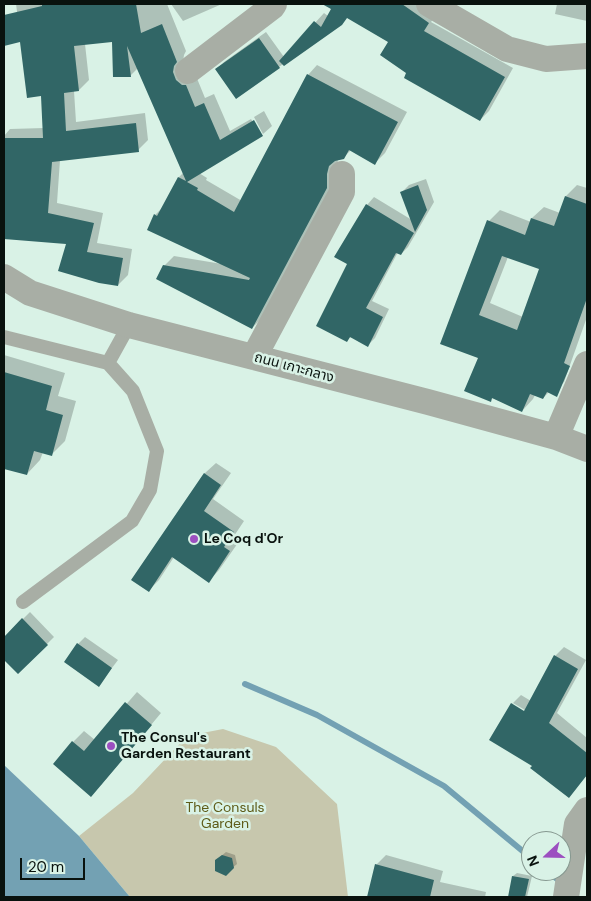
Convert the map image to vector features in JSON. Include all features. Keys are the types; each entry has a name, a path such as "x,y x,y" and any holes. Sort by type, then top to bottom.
{"street":[{"path":"188,71 274,4"},
{"path":"429,4 507,49 546,59 587,56"},
{"path":"254,357 342,192 342,174"},
{"name":"ถนน เกาะกลาง","path":"4,277 30,293 129,325 428,402 556,437 587,449"},
{"path":"556,437 587,364"},
{"path":"568,890 577,824 587,810"}],"lane":[{"path":"108,363 129,325"},
{"path":"4,337 108,363 133,391 157,451 150,490 132,522 23,602"}],"green space":[{"name":"The Consuls Garden","path":"223,729 276,747 337,804 348,897 130,897 79,836 133,793 187,736"}],"water":[{"path":"4,765 79,836 130,897 4,897"}],"building":[{"path":"42,4 136,4 141,33 162,24 177,62 173,72 176,80 182,85 186,85 195,107 204,103 220,140 254,120 263,136 187,182 234,212 307,74 398,122 375,165 349,150 344,159 335,161 329,166 327,188 252,329 156,279 163,265 249,280 250,278 147,230 154,214 157,216 178,177 186,181 127,46 131,77 113,77 112,42 74,46 79,91 64,93 66,131 136,123 139,152 52,162 48,213 94,223 87,252 123,258 118,286 99,283 58,271 66,244 4,239 4,138 43,138 41,96 27,98 20,42 4,46 4,15 42,6"},
{"path":"322,4 402,4 429,23 424,31 505,77 480,121 404,78 406,73 380,55 388,42 347,18 342,25 284,66 279,61 314,21 321,27 331,9"},
{"path":"259,38 280,68 236,99 215,69"},
{"path":"418,185 427,210 415,232 400,192"},
{"path":"565,196 587,204 587,298 564,363 570,366 557,397 547,392 543,399 530,394 522,412 492,398 491,402 464,391 478,358 440,344 487,220 525,235 531,218 554,226","holes":["502,256 539,269 517,330 479,315"]},
{"path":"366,204 414,233 401,255 396,253 366,308 383,317 368,347 350,337 347,342 316,326 347,264 334,257"},
{"path":"4,372 52,386 46,410 63,415 52,456 34,451 27,475 4,469"},
{"name":"Le Coq d'Or","path":"204,473 221,485 204,511 234,532 224,547 230,551 209,583 172,557 149,592 131,580"},
{"path":"22,618 48,645 18,674 4,660 4,637"},
{"path":"77,643 112,668 99,687 64,662"},
{"path":"554,655 578,669 549,723 587,753 587,775 569,798 530,768 532,766 489,740 511,703 524,711"},
{"name":"The Consul's Garden Restaurant","path":"125,702 152,725 91,797 53,764 72,741 84,751"},
{"path":"222,855 232,858 234,868 226,876 215,871 215,860"},
{"path":"375,864 434,880 430,897 367,897"},
{"path":"512,876 521,878 521,881 529,881 525,897 508,897"}],"waterway":[{"path":"245,684 317,715 444,786 521,850"}],"place":[{"name":"Le Coq d'Or","path":"194,539"},
{"name":"The Consul's Garden Restaurant","path":"111,746"}]}
